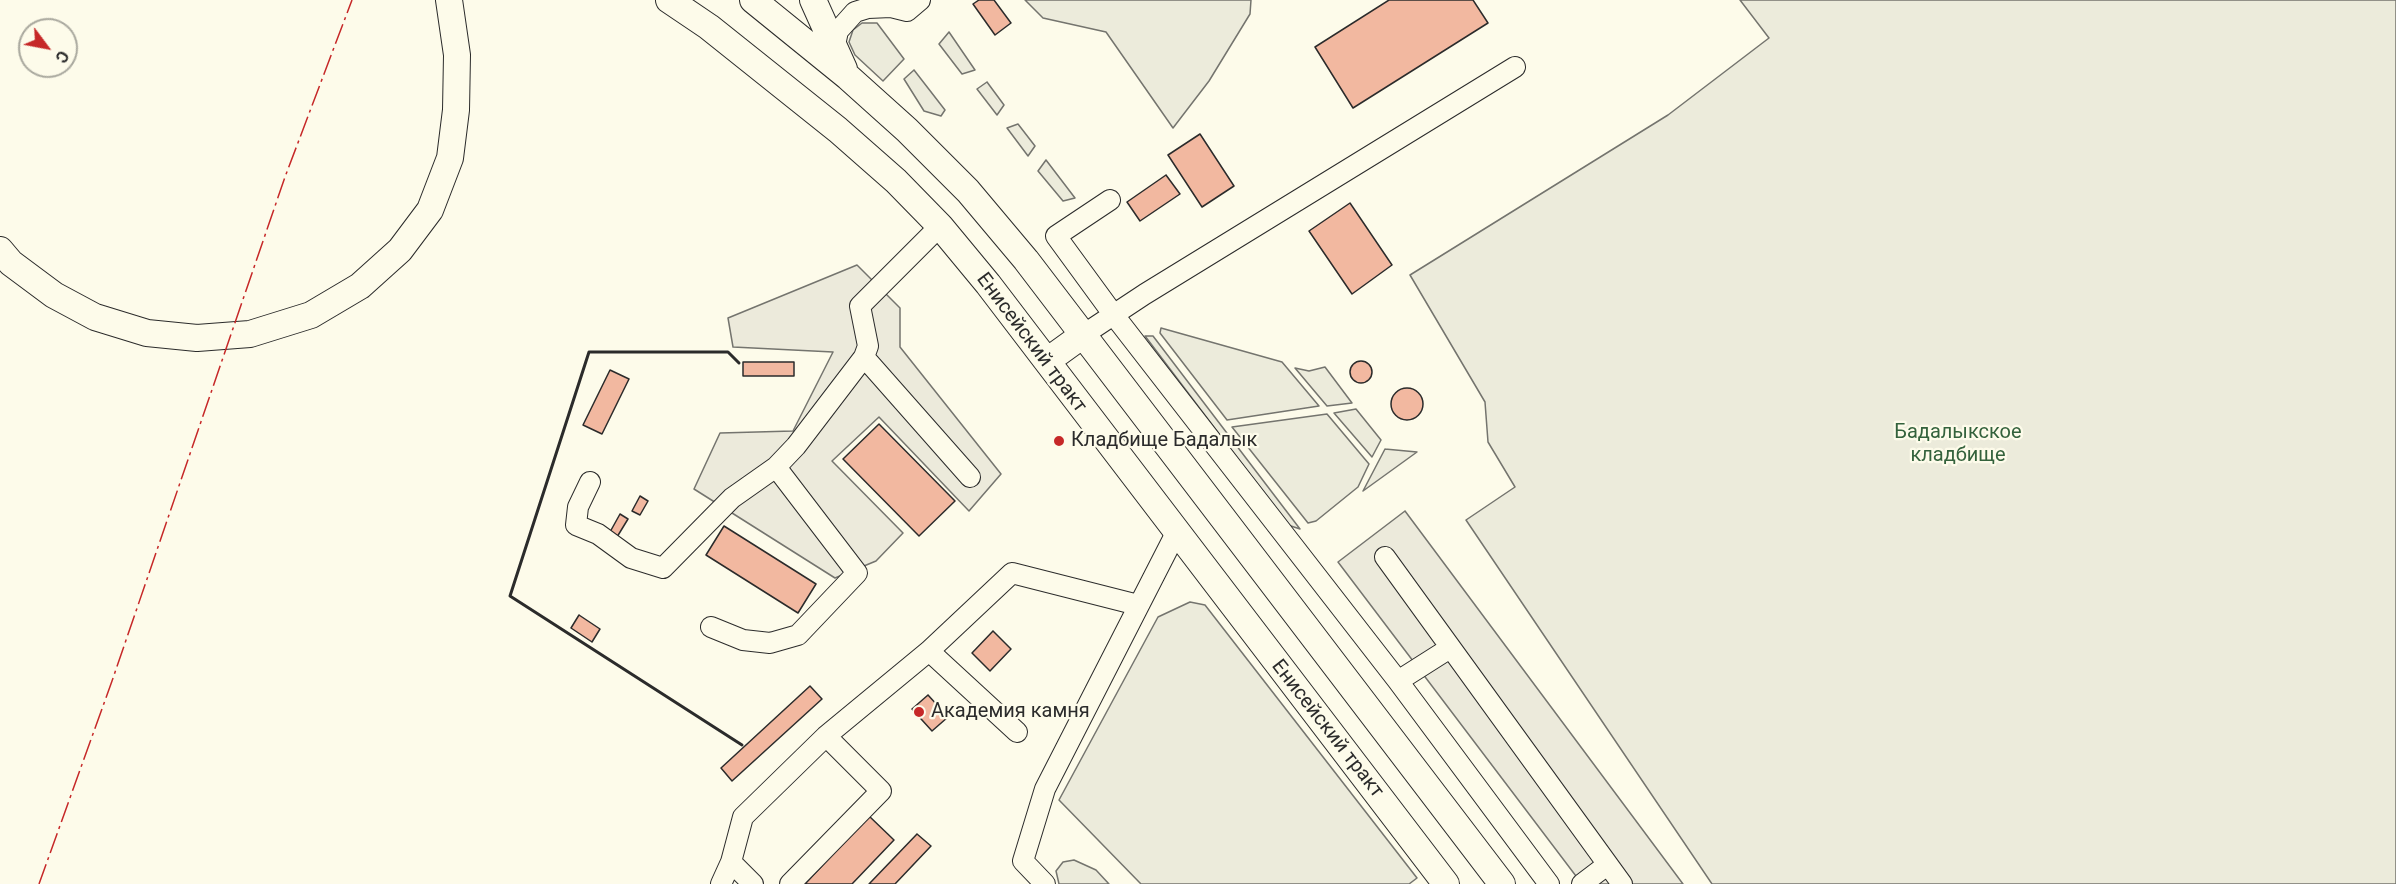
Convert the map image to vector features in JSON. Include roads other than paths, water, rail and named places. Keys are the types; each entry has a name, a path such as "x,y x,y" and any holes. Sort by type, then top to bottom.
{"main road":[{"path":"0,250 11,263 54,295 95,317 147,333 196,338 250,334 311,315 360,286 400,250 430,210 450,158 456,110 457,55 449,0"},
{"name":"Енисейский тракт","path":"669,0 709,27 838,130 896,181 940,226 988,284 1446,884"},
{"path":"753,0 848,77 968,191 1026,260 1502,884"},
{"path":"813,0 848,77"},
{"path":"1047,361 1083,335"}],"street":[{"path":"834,50 838,31 855,12 888,4 907,11 920,0"},
{"path":"1083,335 1113,314 1515,67"},
{"path":"1110,200 1056,236 1113,314 1398,681 1550,884"},
{"path":"590,482 578,507 576,525 598,534 631,558 663,568 732,498 776,467 864,357 868,346 860,306 940,226"},
{"path":"864,357 970,477"},
{"path":"711,627 744,640 770,644 798,635 857,573 776,467"},
{"path":"1045,884 1023,861 1045,789 1176,532"},
{"path":"1385,557 1622,884"},
{"path":"721,884 731,862 743,817 826,736 929,651 1012,573 1138,604"},
{"path":"1398,681 1450,648"},
{"path":"929,651 1017,732"},
{"path":"790,884 880,791 826,736"},
{"path":"731,862 753,884"},
{"path":"1582,884 1607,865"}],"place":[{"name":"Кладбище Бадалык","path":"1059,441"},
{"name":"Академия камня","path":"919,712"}],"park label":[{"name":"Бадалыкское кладбище","path":"1958,444"}]}
